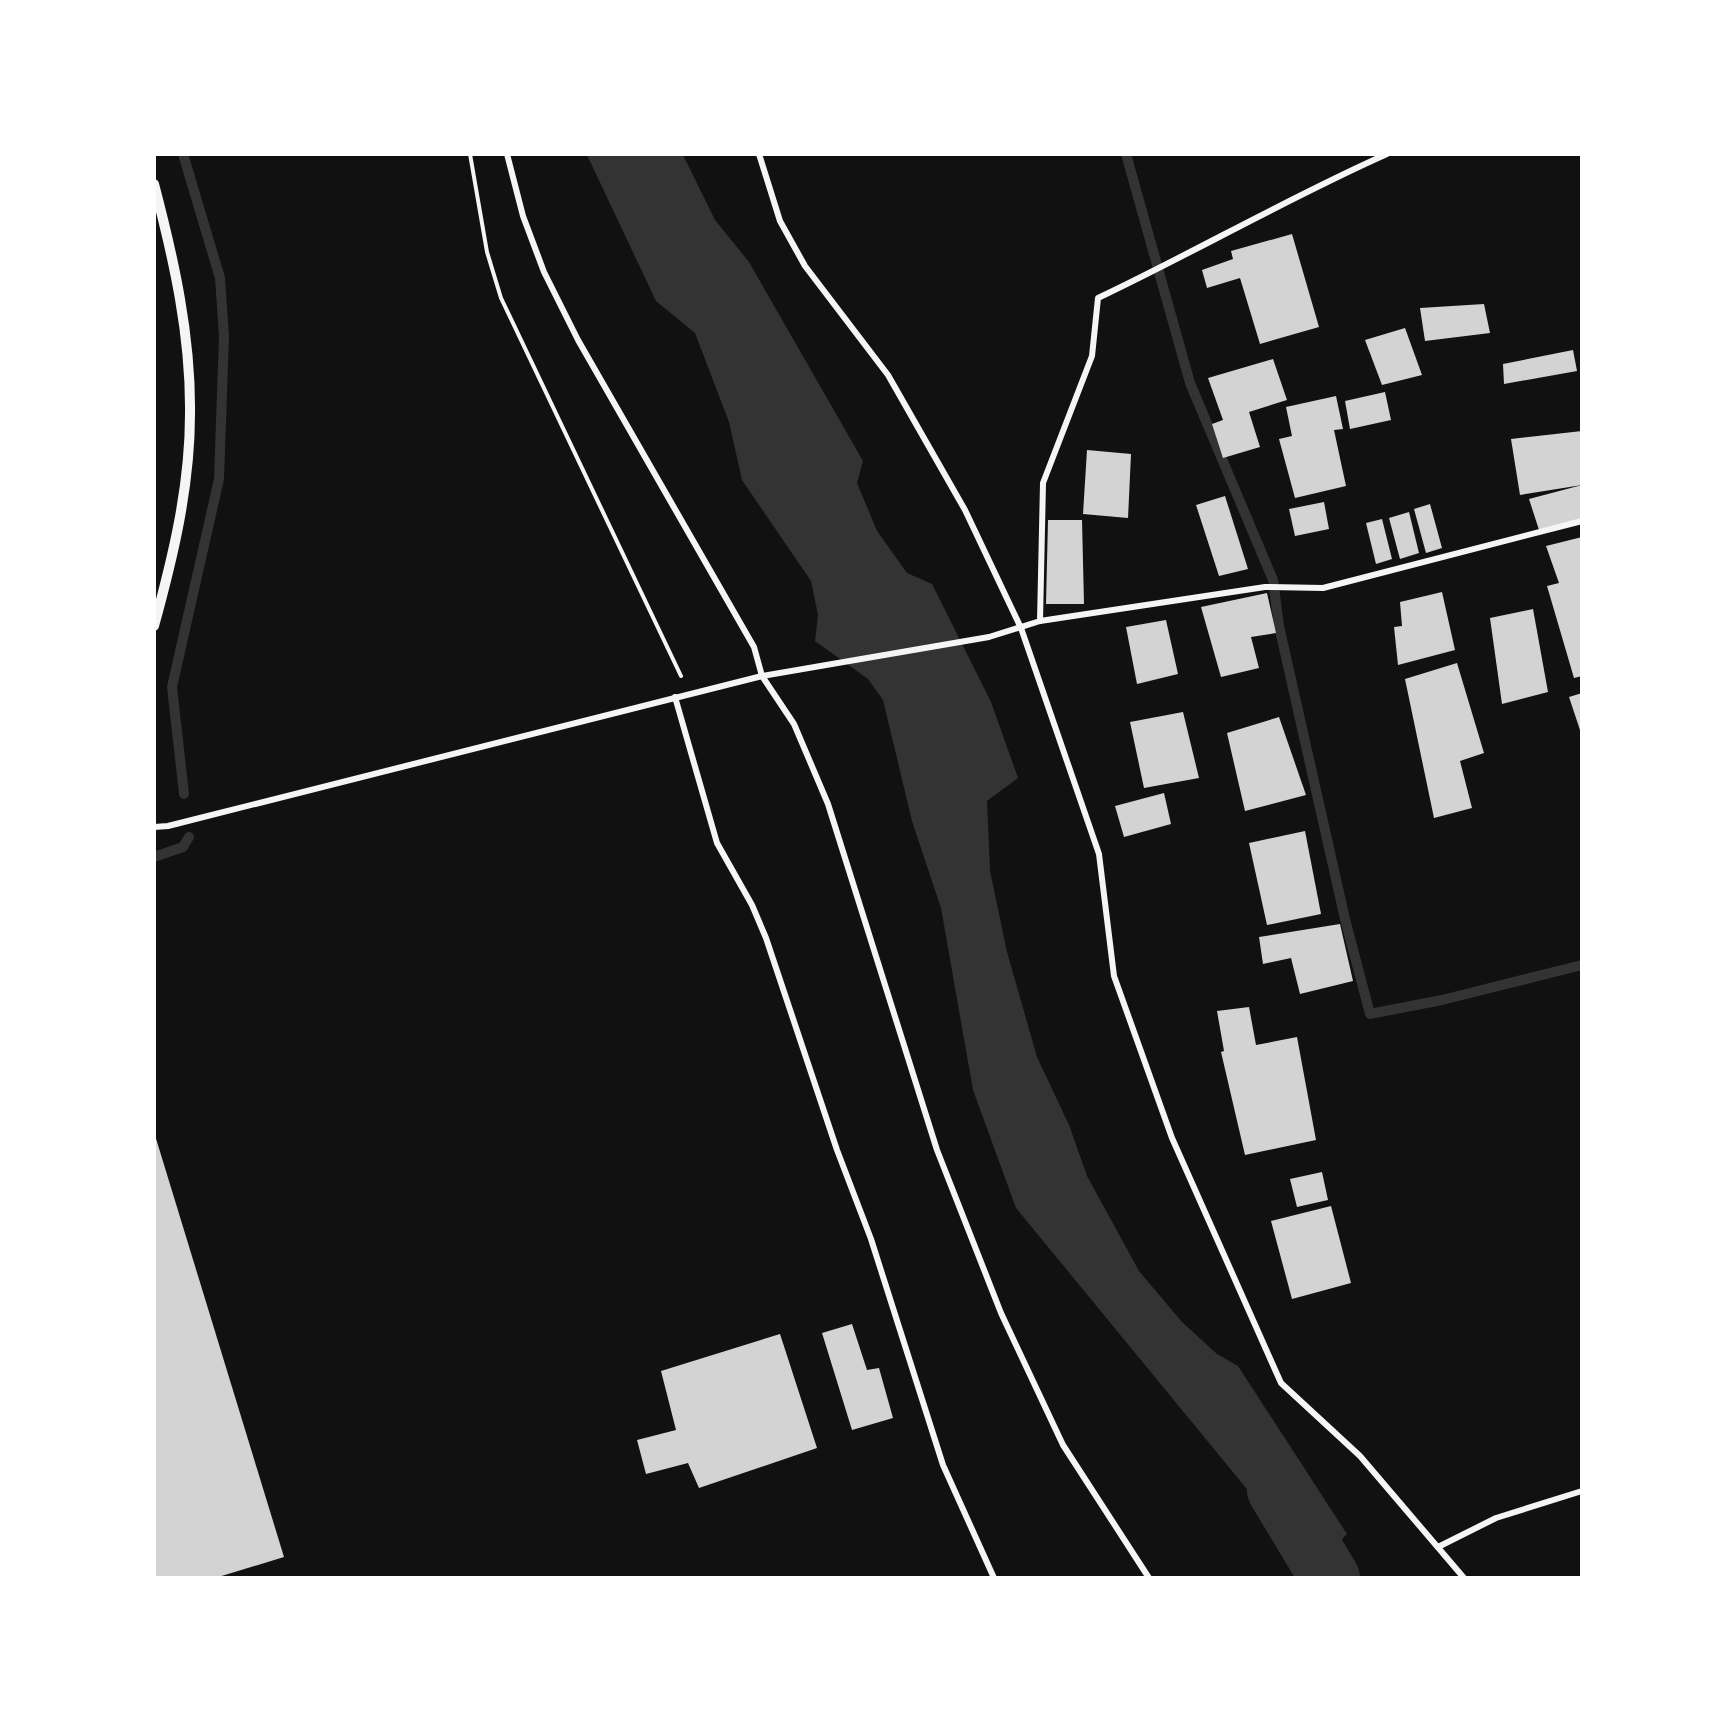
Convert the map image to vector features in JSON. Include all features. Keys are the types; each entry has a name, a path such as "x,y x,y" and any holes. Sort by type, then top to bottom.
{"street":[{"path":"507,154 523,216 544,272 578,340 753,647 762,676 794,724 828,804 937,1150 1001,1313 1063,1445 1149,1578"},
{"path":"759,154 780,221 805,266 888,375 965,510 1022,628 1099,854 1113,976 1172,1138 1230,1275 1281,1383 1360,1456 1464,1578"},
{"path":"1040,621 1043,483 1092,356 1098,298 1169,264 1315,186 1387,154"},
{"path":"154,184 176,269 188,353 190,415 185,486 175,551 154,626"},
{"path":"154,826 180,823 762,676 989,637 1040,621 1265,587 1286,589 1334,585 1581,521"},
{"path":"675,698 717,843 752,905 766,938 837,1150 871,1239 943,1465 994,1578"},
{"path":"1438,1547 1496,1518 1581,1491"}],"path":[{"path":"470,154 487,252 501,298 690,694"}],"shaded area":[{"path":"587,155 683,155 715,220 749,262 863,461 857,483 877,531 907,573 932,584 991,702 1018,778 987,801 990,871 1007,952 1037,1057 1069,1125 1087,1176 1139,1271 1182,1322 1217,1354 1238,1366 1347,1534 1304,1577 1295,1577 1260,1505 1016,1208 973,1090 941,908 912,821 883,700 868,679 815,641 818,615 811,581 742,480 729,422 695,333 656,301"}],"building":[{"path":"1292,234 1319,327 1260,344 1240,278 1207,288 1202,270 1233,259 1231,251"},
{"path":"1484,304 1490,333 1425,341 1420,308"},
{"path":"1405,328 1422,375 1382,385 1365,340"},
{"path":"1573,350 1577,371 1504,384 1503,364"},
{"path":"1273,359 1287,400 1249,412 1260,447 1223,458 1212,424 1223,420 1208,378"},
{"path":"1385,392 1391,420 1350,429 1345,401"},
{"path":"1336,396 1343,429 1334,430 1346,486 1295,498 1279,439 1292,436 1286,407"},
{"path":"1582,431 1582,485 1520,495 1511,439"},
{"path":"1087,450 1131,454 1128,518 1083,514"},
{"path":"1582,485 1582,521 1540,533 1529,499"},
{"path":"1225,496 1248,569 1219,576 1196,505"},
{"path":"1324,502 1329,529 1295,536 1289,509"},
{"path":"1430,504 1442,548 1426,553 1414,509"},
{"path":"1409,512 1419,553 1400,559 1389,518"},
{"path":"1382,519 1392,559 1376,564 1366,523"},
{"path":"1048,520 1082,520 1084,604 1046,604"},
{"path":"1582,537 1582,676 1574,678 1547,586 1559,583 1546,546"},
{"path":"1442,592 1455,650 1398,665 1394,627 1402,626 1400,602"},
{"path":"1267,593 1276,633 1251,637 1259,668 1221,677 1201,607"},
{"path":"1533,609 1548,692 1502,704 1490,618"},
{"path":"1166,620 1178,674 1137,684 1126,627"},
{"path":"1457,663 1484,753 1460,761 1472,808 1434,818 1405,679"},
{"path":"1582,693 1582,733 1581,733 1569,697"},
{"path":"1183,712 1199,778 1144,788 1130,722"},
{"path":"1279,717 1306,795 1245,811 1227,733"},
{"path":"1164,793 1171,824 1124,837 1115,806"},
{"path":"1305,831 1321,914 1267,925 1249,843"},
{"path":"1340,924 1353,981 1300,994 1291,958 1263,964 1259,937"},
{"path":"1249,1007 1256,1045 1297,1037 1316,1140 1245,1155 1221,1052 1224,1051 1217,1011"},
{"path":"154,1132 284,1557 215,1578 154,1578"},
{"path":"1322,1172 1328,1200 1297,1207 1290,1179"},
{"path":"1331,1206 1351,1283 1292,1299 1271,1221"},
{"path":"852,1324 867,1370 879,1368 893,1418 852,1430 822,1333"},
{"path":"780,1334 817,1448 699,1488 688,1463 646,1474 637,1440 676,1430 661,1371"}],"waterway":[{"path":"183,154 220,278 224,336 219,479 172,687 184,794"},
{"path":"1126,154 1190,383 1273,580 1279,626 1345,919 1370,1014 1442,1000 1582,965"},
{"path":"154,857 183,847 189,837"},
{"path":"1277,1490 1330,1578"}]}
